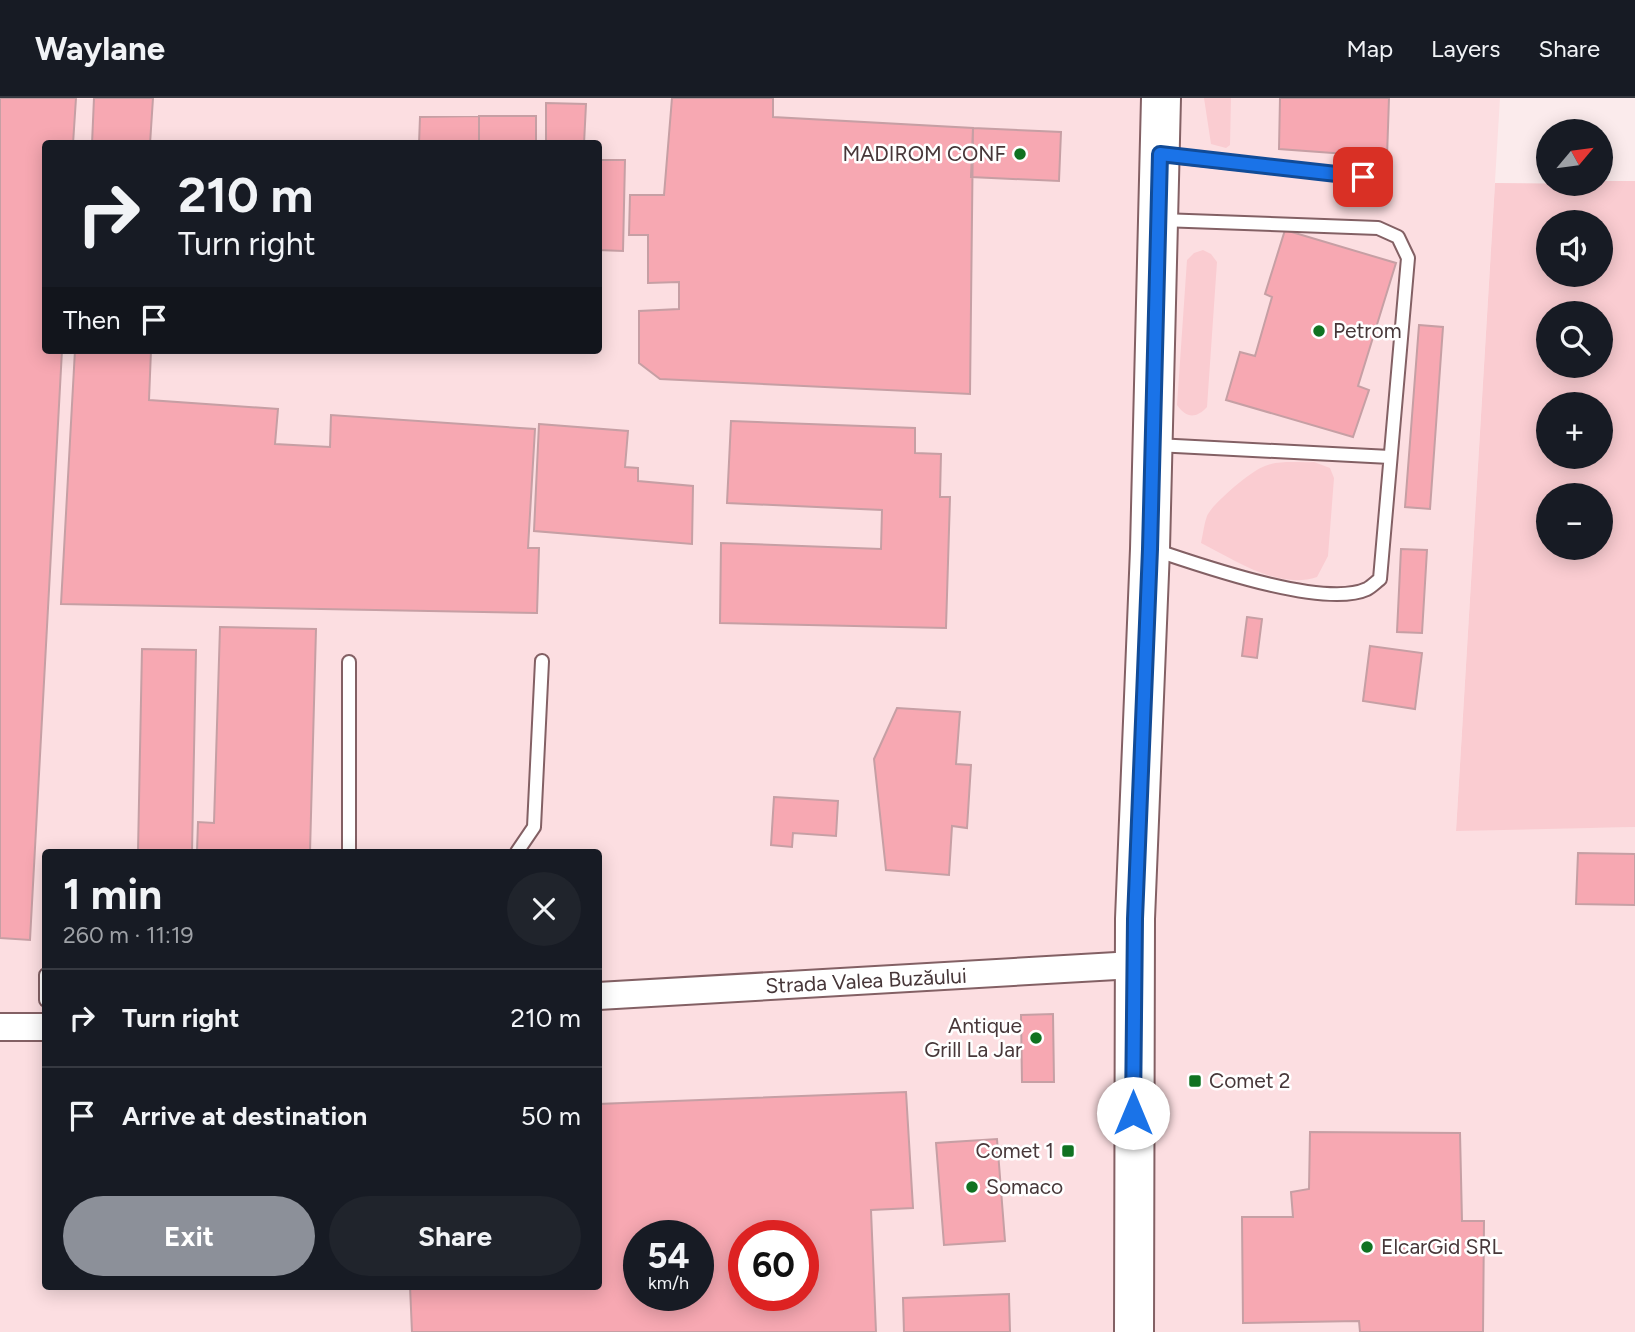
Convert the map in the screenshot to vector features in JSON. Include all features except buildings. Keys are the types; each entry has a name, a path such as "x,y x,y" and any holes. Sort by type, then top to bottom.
{"main road":[{"path":"1134,1332 1134,965 1150,549 1161,98"}],"street":[{"name":"Strada Valea Buzăului","path":"602,996 1134,965"},
{"path":"0,1027 42,1027"}],"lane":[{"path":"1160,154 1363,177"},
{"path":"1150,549 1243,579 1288,588 1338,592 1366,590 1380,579 1408,258 1398,237 1378,228 1157,220"},
{"path":"1152,445 1390,457"},
{"path":"519,849 534,827 542,661"},
{"path":"349,662 349,849"}],"shaded area":[{"path":"0,98 1500,98 1456,830 1635,827 1635,1332 0,1332"},
{"path":"1204,98 1231,98 1230,145 1226,148 1211,144"},
{"path":"1614,181 1635,181 1635,827 1456,831 1495,183 1536,183 1536,196 1614,196"},
{"path":"1203,250 1211,254 1217,262 1207,407 1199,414 1188,415 1177,405 1187,260 1194,253"},
{"path":"1314,462 1330,468 1334,478 1328,556 1317,577 1287,580 1272,576 1242,565 1201,543 1210,511 1242,480 1265,466 1276,463"}],"place":[{"name":"MADIROM CONF","path":"1020,154"},
{"name":"Petrom","path":"1319,331"},
{"name":"Antique Grill La Jar","path":"1036,1038"},
{"name":"Comet 2","path":"1195,1081"},
{"name":"Comet 1","path":"1068,1151"},
{"name":"Somaco","path":"972,1187"},
{"name":"ElcarGid SRL","path":"1367,1247"}],"route":[{"path":"1133,1113 1135,919 1150,549 1160,154 1363,177"}]}
